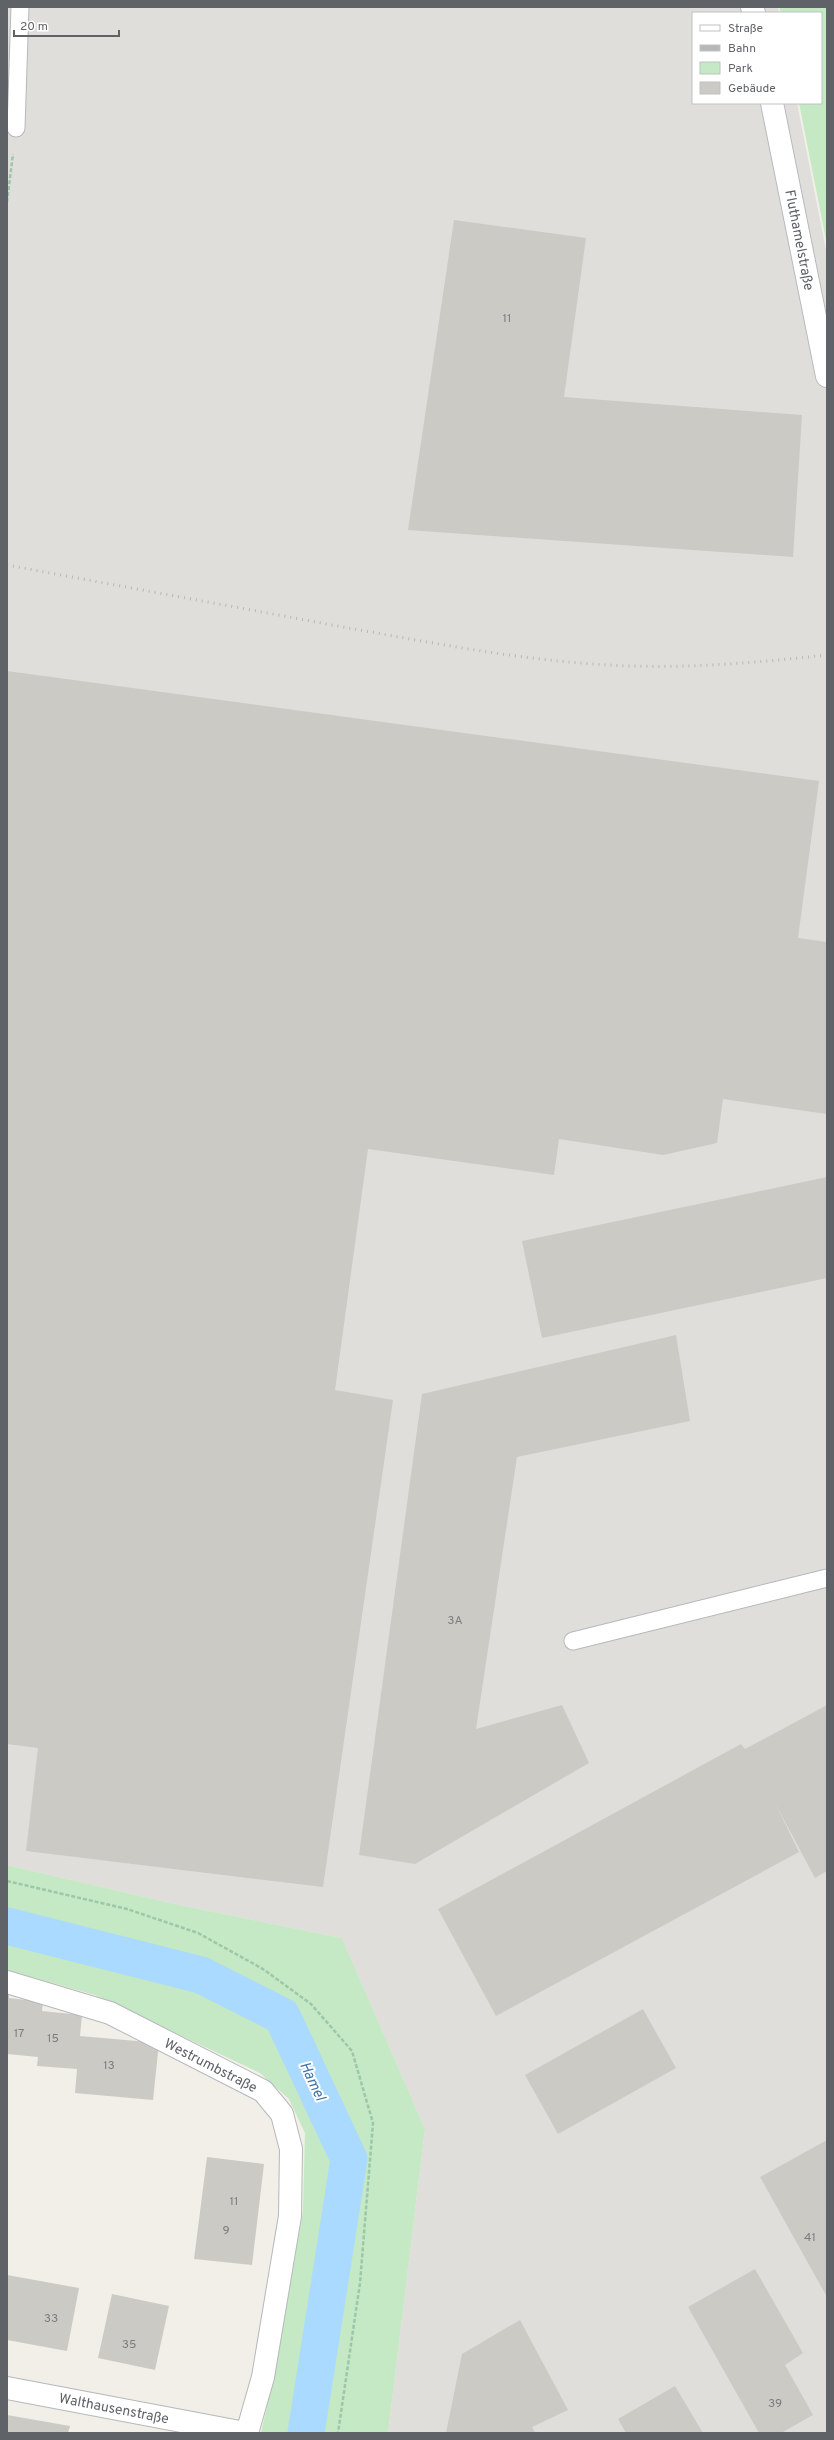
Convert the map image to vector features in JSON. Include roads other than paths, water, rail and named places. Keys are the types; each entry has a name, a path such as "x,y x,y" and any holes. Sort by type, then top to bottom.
{"street":[{"name":"Fluthamelstraße","path":"772,104 827,376"},
{"name":"Westrumbstraße","path":"7,1982 110,2014 263,2091 282,2114 291,2149 290,2216 263,2377 246,2433"},
{"name":"Walthausenstraße","path":"7,2388 246,2433"}],"lane":[{"path":"16,128 20,7"},
{"path":"573,1641 827,1578"}],"waterway":[{"name":"Hamel","path":"7,1926 201,1975 282,2016 349,2159 306,2433"}],"railway":[{"path":"7,565 415,640 487,652 559,661 632,666 681,666 754,662 827,655"}]}
